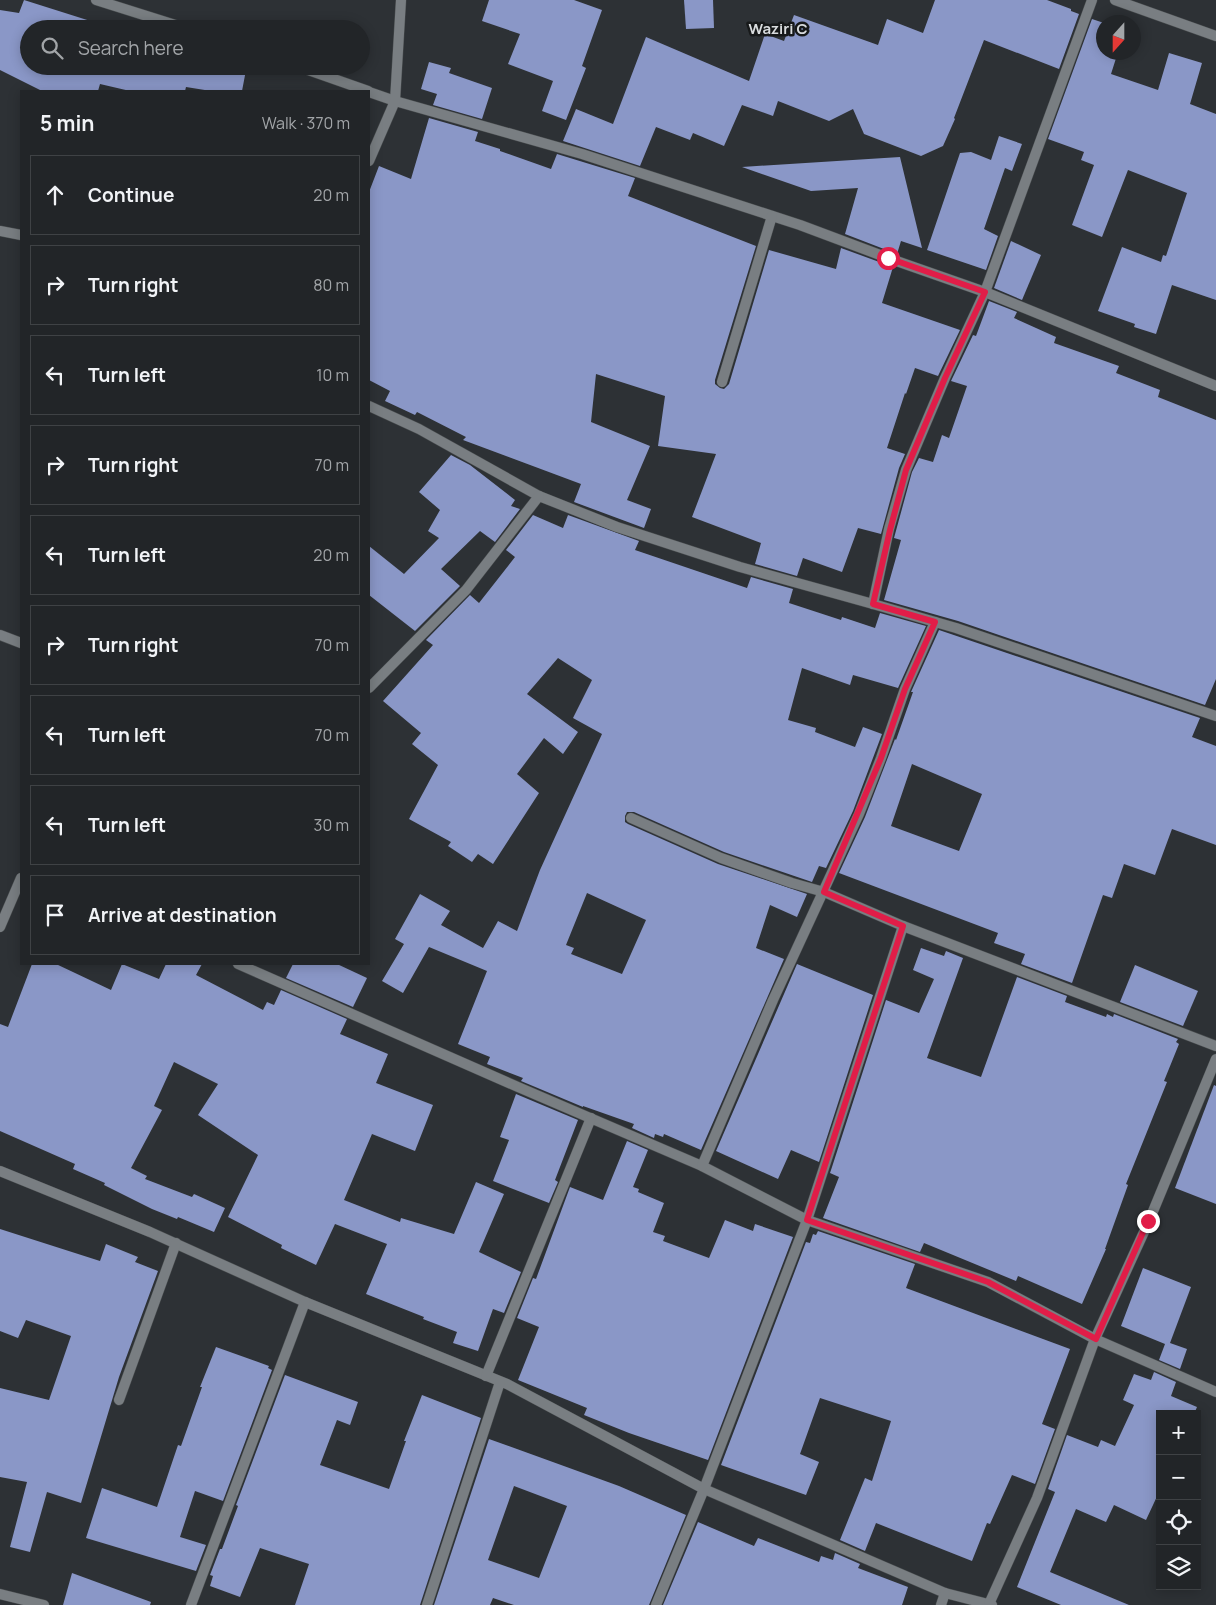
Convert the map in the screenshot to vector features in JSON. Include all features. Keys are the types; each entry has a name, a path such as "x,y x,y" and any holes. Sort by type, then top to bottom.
{"street":[{"path":"96,0 159,20"},
{"path":"370,159 394,101 401,0"},
{"path":"873,604 906,470 945,378 985,292 1092,0"},
{"path":"1115,0 1216,36"},
{"path":"323,75 365,90"},
{"path":"370,92 394,101 582,154 800,225 985,292 1216,386"},
{"path":"722,382 772,216"},
{"path":"0,231 20,236"},
{"path":"370,406 419,429 539,496 617,527 818,590 935,622 1216,716"},
{"path":"370,687 466,590 539,496"},
{"path":"702,1166 774,1000 824,892 881,758 905,689 935,622"},
{"path":"0,636 20,643"},
{"path":"631,818 721,858 824,892 903,926 1216,1046"},
{"path":"0,927 20,880"},
{"path":"656,1605 704,1489 807,1220 903,926"},
{"path":"240,965 702,1166 807,1220 988,1282 1096,1339 1216,1392"},
{"path":"0,1171 176,1243 305,1302 500,1382 704,1489 946,1592 990,1605 1037,1498 1096,1339 1216,1059"},
{"path":"486,1376 591,1118"},
{"path":"119,1400 176,1243"},
{"path":"191,1605 305,1302"},
{"path":"427,1605 500,1382"},
{"path":"941,1605 946,1592"},
{"path":"0,1594 44,1605"}],"building":[{"path":"24,0 87,20 20,20 20,75 245,75 242,90 205,90 186,87 185,90 126,90 100,84 98,90 40,90 0,70 0,10 19,13"},
{"path":"489,0 574,0 602,10 582,66 586,68 566,120 542,111 553,81 508,64 520,34 482,21"},
{"path":"684,0 713,0 714,28 686,29"},
{"path":"935,0 1047,0 1079,14 1059,69 984,40 943,146 921,156 864,134 853,109 829,121 778,101 773,116 742,105 724,146 693,133 690,140 656,127 640,166 563,141 576,109 613,124 646,37 749,81 765,34 784,41 794,15 878,45 887,19 923,33"},
{"path":"1092,19 1096,20 1096,60 1115,60 1111,74 1158,90 1169,53 1202,63 1190,104 1216,114 1216,300 1172,285 1156,334 1134,327 1135,324 1098,311 1122,247 1161,262 1163,255 1166,256 1187,193 1128,170 1102,237 1072,225 1094,165 1081,160 1084,152 1048,139"},
{"path":"429,62 451,68 449,73 492,88 482,119 433,105 437,94 421,89"},
{"path":"429,118 478,132 475,141 551,169 557,154 635,178 628,196 756,246 715,380 715,384 724,389 729,384 769,250 836,269 841,248 893,267 882,303 960,330 938,376 915,368 905,393 887,448 905,454 899,468 881,534 858,528 842,572 803,558 797,576 755,564 761,543 692,517 716,454 658,446 665,396 596,374 591,422 650,446 627,500 651,509 644,528 574,502 581,484 463,440 466,437 417,412 415,415 385,401 390,391 370,381 370,189 379,166 411,179"},
{"path":"999,136 1022,144 1012,171 1005,168 984,229 998,236 986,270 927,250 960,153 971,152 991,160"},
{"path":"900,157 922,248 901,241 897,254 845,234 858,188 811,191 742,167"},
{"path":"1011,241 1041,255 1022,300 994,288"},
{"path":"989,301 1017,312 1014,318 1056,337 1054,343 1119,366 1116,373 1160,390 1158,397 1216,420 1216,679 1205,705 958,621 884,600 901,540 894,538 912,472 919,458 933,462 942,435 949,438 967,386 951,381 973,335 976,336"},
{"path":"451,455 470,465 515,500 511,506 520,509 495,542 480,531 441,569 460,586 415,631 370,596 370,547 404,574 439,538 428,531 440,510 419,492"},
{"path":"533,515 563,528 568,515 639,541 635,550 747,588 751,577 793,589 789,603 841,620 842,617 875,628 880,613 926,626 898,688 853,675 850,685 802,668 788,720 816,728 815,732 855,747 863,727 882,734 853,811 826,868 819,866 812,882 724,852 634,812 627,812 625,816 625,822 628,824 718,864 807,894 797,917 770,905 756,948 784,959 701,1150 664,1134 663,1137 655,1134 654,1138 632,1128 634,1124 583,1107 521,1081 523,1078 487,1064 490,1057 458,1044 487,971 429,947 403,993 382,981 404,944 395,939 420,894 450,911 441,925 483,948 498,921 517,931 540,870 602,734 573,718 592,680 558,658 527,694 578,732 563,754 544,738 517,774 539,793 493,864 478,854 472,862 448,846 451,842 409,819 438,765 412,744 421,733 383,701 433,645 426,640 470,595 479,603 515,557 506,550","holes":["587,893 646,920 622,974 571,954 574,948 566,945"]},
{"path":"939,630 1200,718 1192,737 1216,746 1216,845 1172,829 1155,875 1124,864 1112,898 1103,895 1072,983 1021,964 1025,954 994,943 998,933 839,873 865,817 896,740 913,692 911,692","holes":["912,764 982,794 959,851 891,826"]},
{"path":"921,948 944,956 946,951 963,958 927,1058 981,1077 1017,977 1067,996 1065,1002 1106,1017 1107,1014 1113,1017 1114,1014 1178,1039 1176,1042 1179,1044 1164,1081 1167,1082 1126,1184 1128,1185 1106,1249 1082,1304 1018,1276 1016,1281 924,1243 920,1252 823,1218 839,1177 830,1173 886,1000 919,1013 934,979 913,970"},
{"path":"797,964 873,995 819,1162 791,1150 778,1179 716,1151"},
{"path":"32,965 58,965 111,990 122,965 159,979 166,965 201,965 196,975 263,1010 267,1002 274,1005 281,990 347,1019 340,1034 388,1054 376,1083 433,1105 415,1151 372,1134 344,1200 400,1222 401,1218 454,1234 476,1182 504,1194 479,1252 521,1272 504,1313 493,1309 478,1351 453,1343 457,1332 366,1294 387,1244 335,1224 316,1265 281,1248 282,1245 228,1217 258,1155 198,1115 218,1084 174,1062 154,1106 162,1110 131,1168 147,1176 145,1179 192,1197 194,1194 225,1208 214,1232 178,1217 177,1219 152,1209 104,1185 105,1183 73,1169 75,1164 0,1131 0,1024 8,1027"},
{"path":"292,965 339,965 367,978 353,1007 286,978"},
{"path":"1135,965 1198,991 1183,1026 1120,1002"},
{"path":"1214,1085 1216,1086 1216,1204 1175,1188"},
{"path":"516,1094 578,1120 555,1180 558,1182 549,1203 493,1181 509,1140 500,1137"},
{"path":"627,1141 648,1150 633,1187 639,1189 638,1192 664,1203 653,1232 665,1236 663,1241 709,1258 725,1220 753,1231 755,1224 793,1237 708,1460 629,1433 584,1415 587,1408 518,1380 539,1327 517,1318 533,1278 536,1279 570,1187 603,1200"},
{"path":"0,1229 100,1261 106,1244 138,1257 135,1262 158,1271 119,1377 81,1503 47,1492 30,1552 10,1547 27,1482 0,1477 0,1388 49,1400 71,1336 26,1320 18,1338 0,1331"},
{"path":"818,1231 915,1264 906,1288 1070,1349 1042,1424 1055,1429 1035,1484 1012,1475 990,1524 987,1523 972,1561 876,1523 865,1551 840,1540 865,1478 872,1481 891,1421 820,1398 800,1454 819,1462 806,1495 721,1465 806,1242 810,1243 813,1234 816,1235"},
{"path":"1143,1268 1191,1287 1170,1343 1187,1349 1180,1369 1159,1360 1165,1344 1121,1326"},
{"path":"216,1347 269,1366 268,1368 272,1370 223,1501 195,1491 180,1537 206,1545 196,1571 86,1538 102,1488 157,1507 178,1445 181,1446 202,1387 200,1387"},
{"path":"1154,1372 1176,1382 1171,1396 1197,1407 1196,1410 1156,1410 1156,1499 1146,1520 1114,1505 1106,1522 1076,1509 1050,1572 1129,1605 1061,1605 1017,1587 1055,1492 1048,1489 1067,1435 1098,1447 1101,1440 1115,1446 1134,1405 1123,1400 1134,1374 1151,1380"},
{"path":"285,1375 358,1402 350,1425 337,1420 320,1465 389,1489 406,1441 404,1441 422,1395 481,1418 420,1605 295,1605 309,1564 260,1548 240,1597 210,1586 213,1576 210,1575 220,1549 222,1549 238,1506 236,1505"},
{"path":"489,1439 619,1486 686,1515 649,1605 514,1605 493,1598 490,1605 434,1605","holes":["514,1486 567,1506 539,1578 488,1560"]},
{"path":"698,1522 754,1546 758,1538 819,1562 821,1556 833,1560 835,1553 860,1564 858,1568 908,1587 902,1605 663,1605"},
{"path":"72,1573 151,1602 150,1605 63,1605"}],"district":[{"name":"Waziri C","path":"778,29"}],"route":[{"path":"888,258 985,292 945,378 906,470 873,604 935,622 905,689 881,758 824,892 903,926 807,1220 988,1282 1096,1339 1148,1221"}]}
